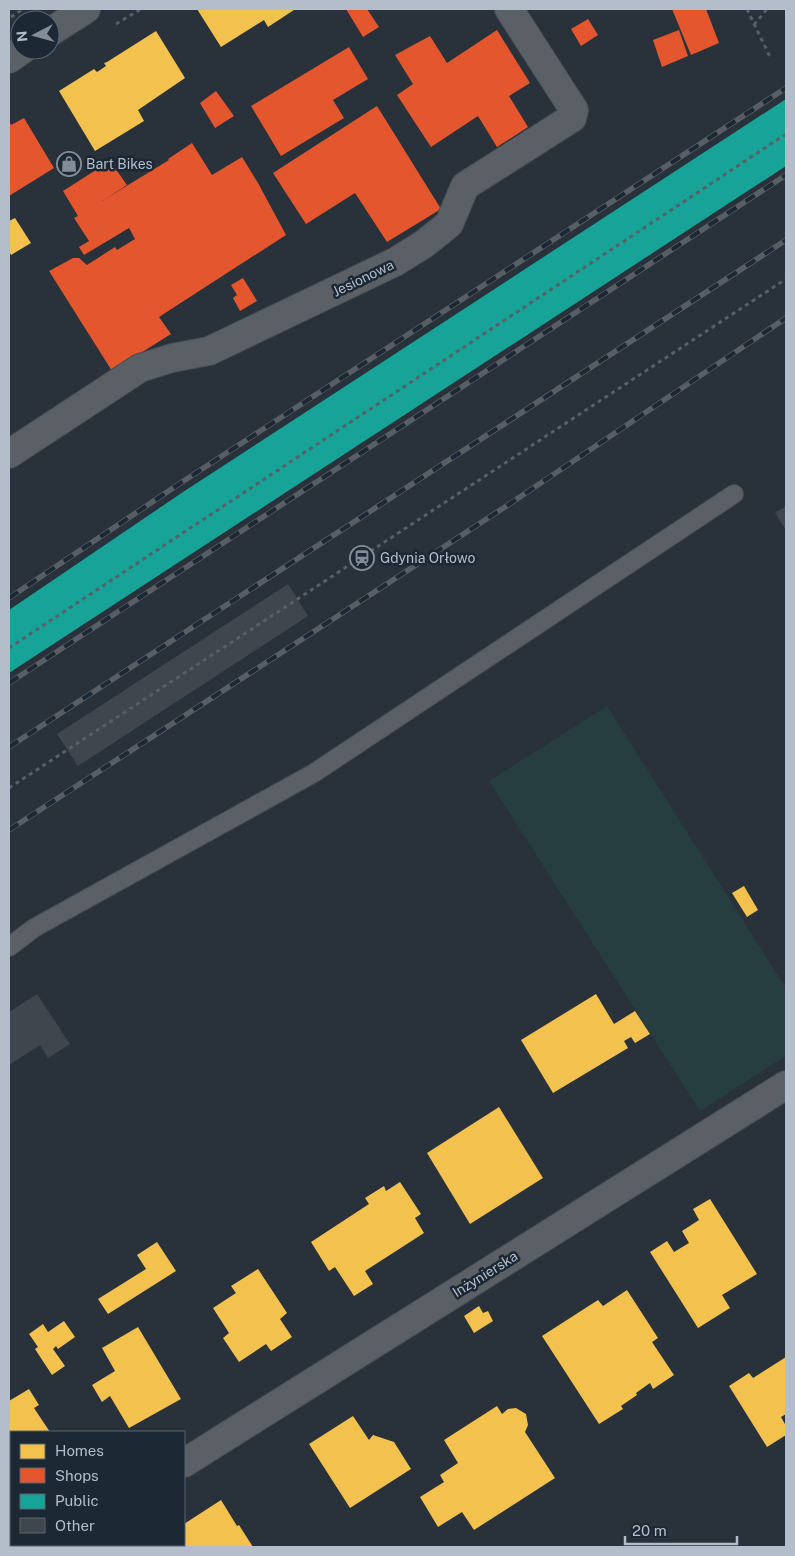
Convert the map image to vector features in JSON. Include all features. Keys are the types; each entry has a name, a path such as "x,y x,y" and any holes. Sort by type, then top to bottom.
{"street":[{"path":"60,26 86,9"},
{"name":"Jesionowa","path":"9,454 140,368 172,358 209,351 395,262 424,244 449,224 465,186 572,118 574,110 509,9"},
{"name":"Inżynierska","path":"185,1462 786,1085"}],"lane":[{"path":"9,947 34,928 314,773 734,494"}],"path":[{"path":"9,18 23,9"},
{"path":"747,9 770,57"},
{"path":"754,25 767,9"},
{"path":"9,648 786,134"},
{"path":"9,788 786,279"}],"green space":[{"path":"607,706 786,988 786,1056 700,1111 489,781"}],"building: Homes":[{"path":"197,9 294,10 268,27 264,20 221,47"},
{"path":"156,31 185,78 138,110 144,121 95,151 59,91 94,69 97,72 106,66 104,63"},
{"path":"15,218 31,243 11,255 9,251 9,221"},
{"path":"744,886 758,910 747,917 732,893"},
{"path":"596,994 614,1024 635,1011 650,1034 635,1043 631,1037 624,1041 628,1048 553,1093 521,1040"},
{"path":"499,1107 543,1178 470,1224 427,1153"},
{"path":"400,1182 421,1214 415,1218 424,1233 365,1271 373,1284 354,1296 335,1267 329,1271 311,1242 369,1204 365,1198 384,1186 386,1191"},
{"path":"710,1199 757,1274 722,1295 730,1308 698,1328 650,1252 667,1241 674,1252 689,1243 682,1231 699,1220 693,1209"},
{"path":"157,1242 176,1271 108,1314 98,1299 146,1269 137,1255"},
{"path":"258,1269 287,1313 280,1319 292,1337 271,1351 266,1344 239,1362 223,1338 229,1333 213,1308 236,1293 231,1286"},
{"path":"627,1290 658,1338 652,1342 674,1375 653,1389 650,1383 621,1406 623,1409 599,1424 542,1336 598,1300 603,1306"},
{"path":"479,1306 483,1313 488,1311 493,1321 474,1333 464,1316"},
{"path":"64,1321 75,1337 58,1349 56,1346 53,1349 65,1366 52,1375 35,1349 38,1347 29,1334 43,1324 48,1332"},
{"path":"138,1327 181,1399 129,1428 110,1396 102,1402 92,1385 115,1371 102,1348"},
{"path":"786,1357 786,1414 781,1417 786,1426 786,1435 767,1447 729,1386 749,1373 753,1378"},
{"path":"29,1389 39,1405 34,1408 49,1431 10,1431 9,1490 9,1401"},
{"path":"497,1406 502,1414 508,1409 516,1408 526,1414 528,1425 525,1432 555,1478 474,1530 462,1512 438,1527 420,1497 444,1482 440,1475 458,1463 444,1440"},
{"path":"353,1416 369,1440 373,1435 394,1442 411,1469 350,1508 309,1444"},
{"path":"221,1500 253,1547 185,1547 185,1523"}],"building: Shops":[{"path":"346,9 367,9 379,27 363,37"},
{"path":"672,9 706,9 719,43 691,55"},
{"path":"588,19 598,35 581,46 571,29"},
{"path":"497,30 530,83 509,96 528,127 497,147 478,116 431,147 397,95 413,84 395,55 430,36 447,63"},
{"path":"679,30 688,56 662,67 653,40"},
{"path":"349,47 368,79 333,100 344,118 281,156 251,106"},
{"path":"216,91 234,116 215,128 200,103"},
{"path":"377,106 441,209 387,242 355,193 306,224 273,173"},
{"path":"24,118 54,168 9,196 9,121 11,125"},
{"path":"192,143 212,175 242,157 286,235 159,317 171,334 112,371 49,271 73,258 79,258 87,265 115,247 117,250 135,239 129,228 84,255 79,247 89,241 74,218 78,216 63,191 110,161 127,185 102,201 169,160"},
{"path":"243,278 257,301 240,311 233,298 237,295 231,285"}],"building: Public":[{"path":"786,99 786,166 9,673 9,610 183,492"}],"building: Other":[{"path":"786,506 786,530 775,513"},
{"path":"288,584 308,616 78,766 57,734"},
{"path":"37,994 70,1044 48,1058 40,1045 9,1065 9,1012"}],"railway":[{"path":"9,598 179,484 786,88"},
{"path":"9,683 786,175"},
{"path":"9,747 786,240"},
{"path":"9,830 508,505 786,318"}],"place":[{"name":"Bart Bikes","path":"69,164"},
{"name":"Gdynia Orłowo","path":"362,558"}]}
